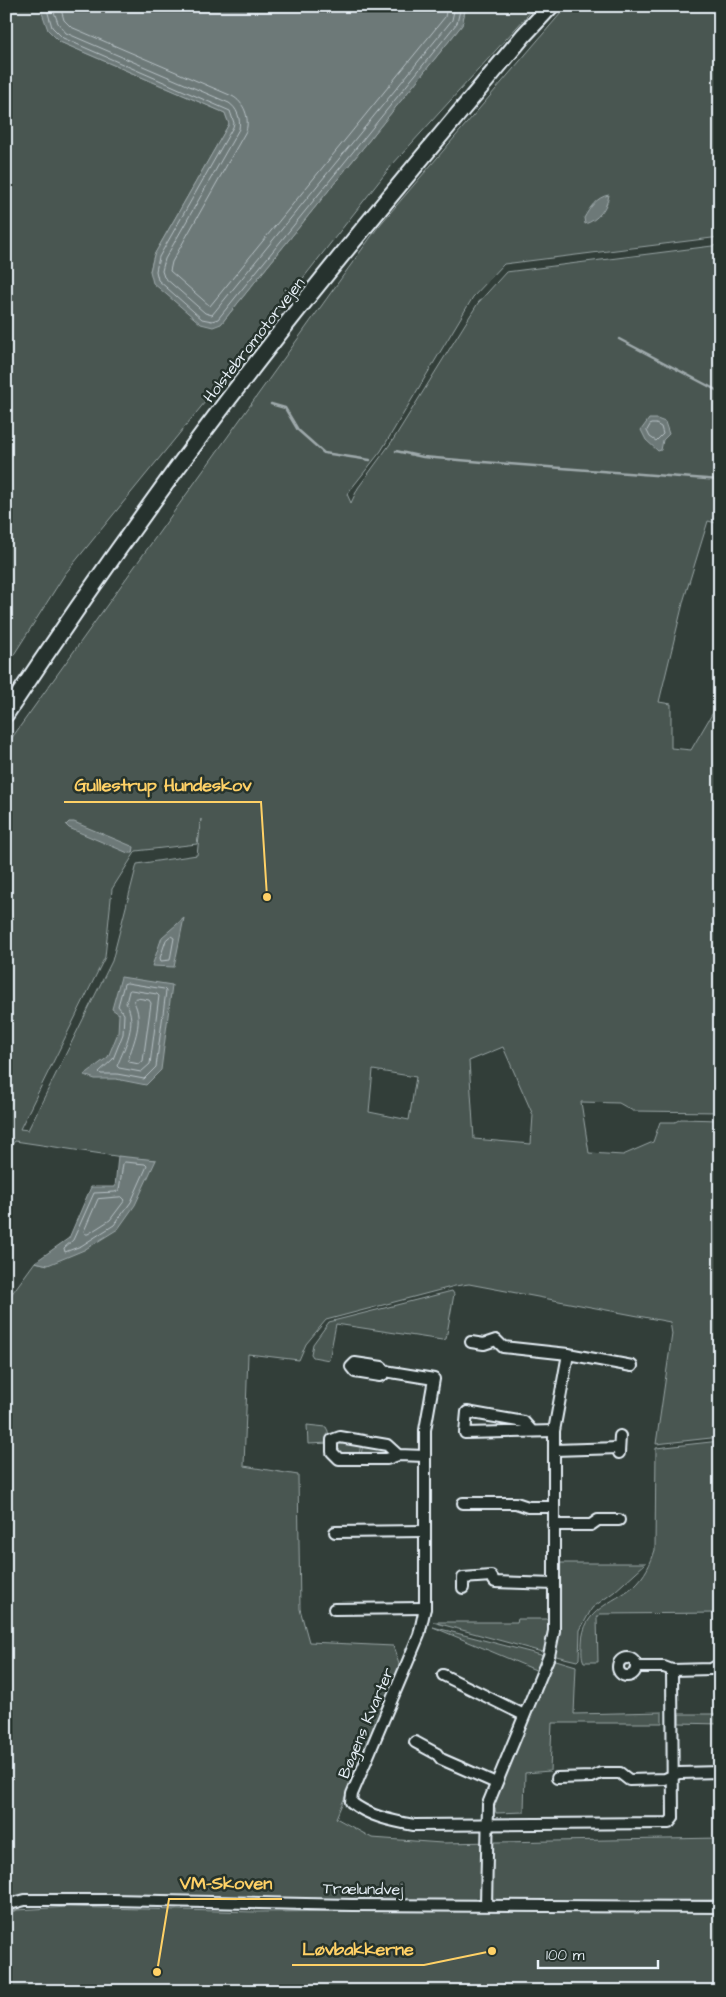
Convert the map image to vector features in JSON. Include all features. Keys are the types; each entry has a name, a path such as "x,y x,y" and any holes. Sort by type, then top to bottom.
{"highway":[{"name":"Holstebromotorvejen","path":"6,714 60,632 271,344 524,35 551,6"}],"street":[{"path":"471,1342 484,1344 496,1340 503,1347 568,1354 632,1366"},
{"path":"486,1905 488,1804 549,1656 554,1631 554,1432 568,1354"},
{"name":"Bøgens Kvarter","path":"385,1371 434,1379 425,1430 425,1608 420,1635 352,1794 351,1802 358,1808 389,1820 414,1825 669,1823 673,1818 672,1670"},
{"path":"532,1431 524,1422 467,1412 464,1433 554,1432"},
{"path":"554,1450 619,1451 620,1436"},
{"path":"398,1455 387,1445 340,1437 332,1440 332,1452 339,1459 387,1459 398,1455 425,1456"},
{"path":"463,1503 516,1503 528,1507 554,1507"},
{"path":"553,1525 590,1525 598,1520 619,1520"},
{"path":"335,1532 425,1531"},
{"path":"463,1588 463,1578 491,1576 495,1582 554,1584"},
{"path":"334,1609 425,1608"},
{"path":"637,1667 664,1667 672,1670 711,1669 720,1664"},
{"path":"443,1675 524,1715"},
{"path":"415,1742 437,1754 441,1759 496,1783"},
{"path":"557,1778 592,1777 601,1773 620,1773 629,1780 665,1779 679,1773 720,1772"},
{"name":"Trælundvej","path":"6,1906 25,1900 112,1900 342,1905 720,1907"}],"shaded area":[{"path":"6,6 42,6 41,10 60,42 225,113 229,124 154,255 150,271 221,324 462,25 466,6 536,6 392,165 227,375 65,574 6,667"},
{"path":"567,6 720,6 720,237 504,264 473,297 381,451 347,494 351,503 358,488 393,440 478,303 506,272 720,245 720,524 708,521 684,599 659,702 671,704 671,748 691,750 715,709 720,710 720,1112 633,1111 619,1103 581,1102 589,1153 623,1155 653,1142 660,1122 675,1122 681,1119 720,1120 720,1437 656,1444 672,1334 670,1322 469,1284 326,1320 306,1344 299,1360 248,1354 244,1466 298,1475 300,1609 309,1642 393,1646 400,1667 336,1818 372,1838 442,1843 720,1838 720,1900 530,1902 25,1894 6,1901 6,1299 8,1299 35,1262 48,1265 155,1160 129,1158 15,1141 11,1146 6,1146 6,746 378,227","holes":["201,819 197,855 137,864 112,961 28,1130 20,1129 105,957 112,889 136,851 197,844","503,1047 533,1115 531,1144 474,1139 469,1061","373,1070 416,1077 409,1120 369,1112"]},
{"path":"452,1291 454,1294 446,1339 442,1340 336,1324 329,1360 313,1357 311,1354 313,1344 329,1322"},
{"path":"307,1425 326,1427 329,1443 308,1444"},
{"path":"341,1440 361,1443 359,1455 341,1455 337,1451 338,1443"},
{"path":"720,1441 720,1613 600,1614 597,1618 598,1662 584,1662 582,1643 587,1622 600,1608 638,1582 647,1569 655,1550 656,1448"},
{"path":"363,1444 386,1449 386,1453 383,1455 361,1455"},
{"path":"558,1563 646,1563 614,1592 592,1608 580,1630 579,1659 577,1661 556,1656 555,1653"},
{"path":"518,1619 549,1619 545,1651 542,1652 433,1622 517,1622"},
{"path":"433,1627 541,1655 543,1658 538,1671"},
{"path":"556,1660 576,1666 574,1714 662,1712 662,1723 552,1723 550,1771 525,1773 524,1812 496,1813 494,1804 552,1661"},
{"path":"679,1714 720,1714 720,1724 679,1723"},
{"path":"68,1907 255,1912 473,1910 720,1912 720,1991 6,1991 6,1914 17,1910"}],"water":[{"path":"42,6 466,6 462,25 221,324 213,327 201,324 153,283 150,271 154,255 229,124 225,113 60,42 48,30 41,10"},
{"path":"609,195 601,213 594,220 585,224 584,218 589,210 600,198"},
{"path":"649,419 665,422 669,434 663,440 661,450 658,451 646,440 641,430"},
{"path":"69,822 74,822 134,847 133,853 128,853 69,828 66,825"},
{"path":"184,918 174,967 152,966 162,937"},
{"path":"121,977 172,985 161,1070 146,1085 116,1079 95,1079 84,1075 108,1057 118,1033 119,1014 112,1009"},
{"path":"118,1156 156,1160 135,1205 118,1229 84,1250 48,1265 35,1262 69,1238 91,1187 115,1187"}],"waterway":[{"path":"619,339 720,392"},
{"path":"271,404 285,408 298,430 324,453 370,460"},
{"path":"396,451 423,457 720,480"}],"place":[{"name":"Gullestrup Hundeskov","path":"267,897"},
{"name":"Løvbakkerne","path":"492,1951"},
{"name":"VM-Skoven","path":"157,1972"}]}
